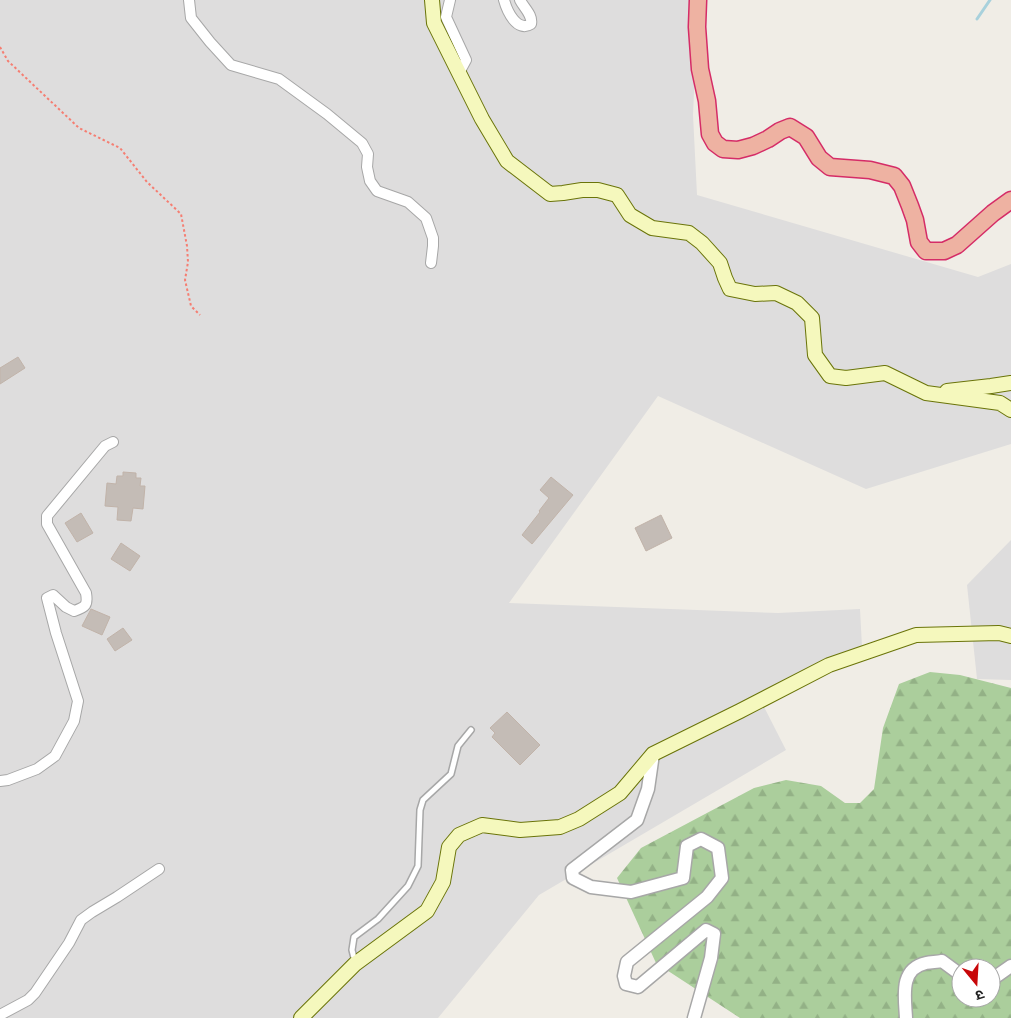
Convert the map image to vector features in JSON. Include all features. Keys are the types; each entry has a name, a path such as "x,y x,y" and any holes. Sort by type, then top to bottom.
{"highway":[{"path":"698,0 697,27 700,69 707,101 710,134 715,143 723,149 738,150 753,146 790,127 806,137 819,158 830,167 870,170 894,176 902,186 915,220 919,242 926,251 944,251 957,245 993,213 1011,200"}],"main road":[{"path":"432,0 434,23 482,120 507,161 550,194 598,190 617,195 630,215 652,228 689,233 702,243 720,263 724,278 730,288 755,294 776,293 797,303 812,318 815,356 830,376 846,378 885,373 926,392 1000,404 1011,410"},
{"path":"926,392 1011,383"},
{"path":"301,1018 355,964 427,911 444,882 449,847 460,835 482,825 520,830 560,827 579,820 620,793 653,754 829,664 916,635 999,633 1011,636"}],"street":[{"path":"189,0 191,18 231,65 279,79 327,114 362,143 368,154 367,167 370,181 377,191 408,202 426,218 433,238 431,263"},
{"path":"450,0 446,17 466,60 459,73"},
{"path":"504,0 506,8 515,22 520,26 527,26 531,24 532,20 520,0"},
{"path":"0,781 8,780 37,769 55,756 74,721 78,701 47,598 53,595 66,607 74,611 86,605 86,593 47,524 47,516 105,446 112,442"},
{"path":"653,754 648,789 637,820 572,870 573,878 590,887 632,892 683,878 687,846 701,839 718,848 722,878 707,897 626,962 624,976 626,984 638,987 706,930 714,934 711,958 694,1018"},
{"path":"0,1015 28,1000 35,993 69,943 81,920 159,869"},
{"path":"906,1018 905,984 911,970 925,963 942,961 951,968"}],"lane":[{"path":"355,964 352,950 354,937 378,919 408,886 418,866 420,810 423,800 451,774 458,746 471,730"}],"path":[{"path":"0,47 8,61 79,128 120,148 147,182 181,214 188,262 185,280 190,306 200,315"}],"shaded area":[{"path":"0,0 698,0 693,115 697,195 978,277 1011,264 1011,444 866,489 658,396 509,603 778,613 860,609 862,647 761,701 786,750 539,895 438,1018 0,1018"},
{"path":"1011,540 1011,680 977,679 967,585"}],"green space":[{"path":"930,672 960,675 1011,688 1011,1018 740,1018 656,963 617,878 641,848 754,788 786,780 821,786 845,803 860,803 874,789 883,728 899,684"}],"building":[{"path":"18,357 25,368 0,384 0,368"},
{"path":"123,472 136,473 136,478 141,478 140,486 145,486 143,509 133,508 131,521 117,520 118,507 105,506 107,483 116,484 117,476 123,476"},
{"path":"551,477 573,495 532,544 522,535 549,498 540,490"},
{"path":"81,513 93,533 77,542 65,523"},
{"path":"661,515 672,538 646,551 635,528"},
{"path":"121,543 140,556 130,571 111,559"},
{"path":"91,609 110,617 102,635 82,626"},
{"path":"123,628 132,640 115,651 107,639"},
{"path":"507,712 540,745 520,765 492,737 495,733 490,728"}],"waterway":[{"path":"977,19 990,0"}]}
